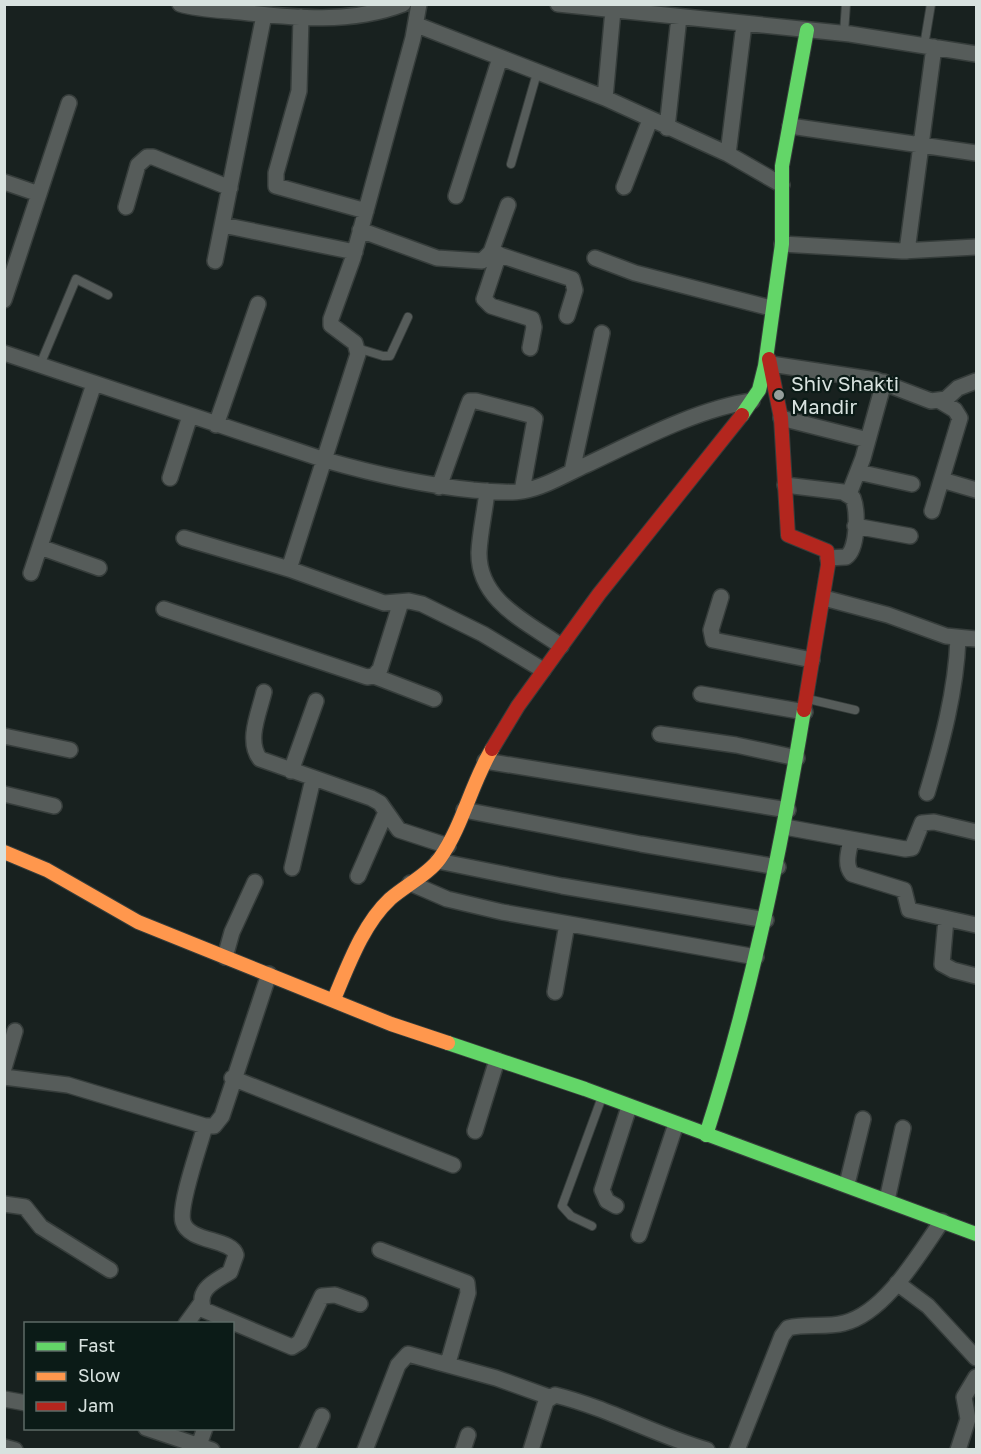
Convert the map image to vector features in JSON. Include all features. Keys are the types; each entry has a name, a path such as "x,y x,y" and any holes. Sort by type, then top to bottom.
{"street":[{"path":"180,4 264,15 301,17 348,16 403,4"},
{"path":"289,569 358,354 355,343 331,325 355,252 417,25 419,4"},
{"path":"558,4 844,33 976,54"},
{"path":"603,8 605,98"},
{"path":"214,261 264,15"},
{"path":"301,17 299,91 275,179 276,186 366,211"},
{"path":"667,128 679,17"},
{"path":"728,154 744,24"},
{"path":"417,25 605,98 728,154 782,185"},
{"path":"333,999 351,960 376,916 410,883 438,861 448,846 485,761 543,670 599,594 752,401 763,378 769,357 771,308 782,244 782,185 807,30"},
{"path":"907,251 921,147 929,47"},
{"path":"456,196 500,58"},
{"path":"4,300 69,103"},
{"path":"624,187 650,120"},
{"path":"790,126 921,147 976,153"},
{"path":"126,207 138,165 147,157 153,157 230,188"},
{"path":"4,182 39,194"},
{"path":"508,205 484,299 491,306 532,319 534,327 530,348"},
{"path":"223,225 355,252"},
{"path":"360,230 436,258 482,261 495,253"},
{"path":"782,244 907,251 976,247"},
{"path":"495,253 572,279 575,290 567,316"},
{"path":"595,258 635,273 771,308"},
{"path":"216,425 258,304"},
{"path":"572,471 602,333"},
{"path":"4,353 216,425 377,475 439,487 487,491 522,491 716,409 752,401"},
{"path":"769,357 884,382 925,400 940,401 955,410 960,418 932,512"},
{"path":"706,1135 730,1064 778,867 824,598 828,558 822,547 792,539 788,535 782,418 769,357"},
{"path":"940,401 968,382 976,381"},
{"path":"849,494 868,440 884,382"},
{"path":"31,573 94,384"},
{"path":"439,487 470,401 476,400 534,419 535,430 522,491"},
{"path":"170,478 190,416"},
{"path":"782,418 868,440"},
{"path":"858,471 912,484"},
{"path":"942,480 976,490"},
{"path":"786,485 849,494"},
{"path":"487,491 479,551 486,585 503,606 561,646"},
{"path":"828,558 840,558 850,554 856,506 849,494"},
{"path":"855,526 910,536"},
{"path":"184,538 289,569 384,603 422,604 483,634 543,670"},
{"path":"40,547 99,568"},
{"path":"721,597 711,630 713,640 812,660"},
{"path":"824,598 888,615 958,639 976,639"},
{"path":"374,676 386,651 401,602"},
{"path":"164,609 358,675 374,676 434,699"},
{"path":"927,793 952,696 958,639"},
{"path":"264,692 253,740 255,753 270,764 371,798 380,803 399,830 448,846"},
{"path":"701,694 806,705"},
{"path":"291,771 316,700"},
{"path":"660,734 736,745 797,758"},
{"path":"4,736 70,750"},
{"path":"485,761 788,810"},
{"path":"292,868 313,779"},
{"path":"4,794 54,806"},
{"path":"464,810 640,844 778,867"},
{"path":"358,876 386,812"},
{"path":"785,827 851,840 912,848 922,823 928,822 976,832"},
{"path":"851,840 847,863 852,874 904,890 909,910 976,925"},
{"path":"4,852 32,862 138,922 391,1024 602,1095 706,1135 847,1184 976,1234"},
{"path":"438,861 562,886 766,920"},
{"path":"225,957 232,932 255,882"},
{"path":"410,883 447,899 567,924 756,957"},
{"path":"946,919 942,964 953,970 976,976"},
{"path":"555,992 567,924"},
{"path":"4,1077 68,1085 205,1126 214,1126 219,1122 269,974"},
{"path":"4,1068 15,1031"},
{"path":"475,1131 497,1060"},
{"path":"232,1078 453,1165"},
{"path":"616,1206 607,1201 602,1190 629,1107"},
{"path":"847,1184 863,1119"},
{"path":"639,1235 676,1124"},
{"path":"187,1322 202,1302 210,1283 233,1268 237,1255 231,1248 191,1233 183,1222 182,1207 205,1126"},
{"path":"887,1200 903,1128"},
{"path":"4,1204 25,1207 41,1227 110,1270"},
{"path":"739,1448 782,1336 788,1328 834,1325 854,1320 868,1311 897,1283 942,1221"},
{"path":"380,1250 467,1283 468,1293 448,1364"},
{"path":"897,1283 928,1306 976,1358"},
{"path":"234,1323 292,1347 300,1342 322,1296 335,1296 360,1304"},
{"path":"202,1302 204,1310 232,1322"},
{"path":"365,1449 402,1359 408,1354 448,1364 549,1397 563,1397 633,1421 666,1437 707,1449"},
{"path":"958,1449 968,1419 964,1397 976,1377"},
{"path":"531,1449 549,1397"},
{"path":"4,1399 24,1403"},
{"path":"307,1449 322,1416"},
{"path":"152,1430 206,1447 205,1430"},
{"path":"4,1447 15,1449"}],"lane":[{"path":"844,33 846,4"},
{"path":"929,47 931,4"},
{"path":"511,164 537,73"},
{"path":"40,365 76,279 108,295"},
{"path":"357,348 377,355 390,356 408,317"},
{"path":"806,705 855,710"},
{"path":"592,1226 571,1216 562,1206 602,1095"}],"traffic: fast":[{"path":"742,415 759,390 765,366 782,244 782,166 807,30"},
{"path":"706,1135 737,1030 763,924 804,710"},
{"path":"448,1043 585,1089 976,1234"}],"traffic: slow":[{"path":"334,999 357,946 380,909 424,874 440,858 455,832 492,749"},
{"path":"4,852 47,870 138,922 391,1024 448,1043"}],"traffic: jam":[{"path":"769,359 781,418 788,535 827,551 828,565 804,710"},
{"path":"492,749 518,706 599,594 742,415"}],"place":[{"name":"Shiv Shakti Mandir","path":"779,395"}]}
